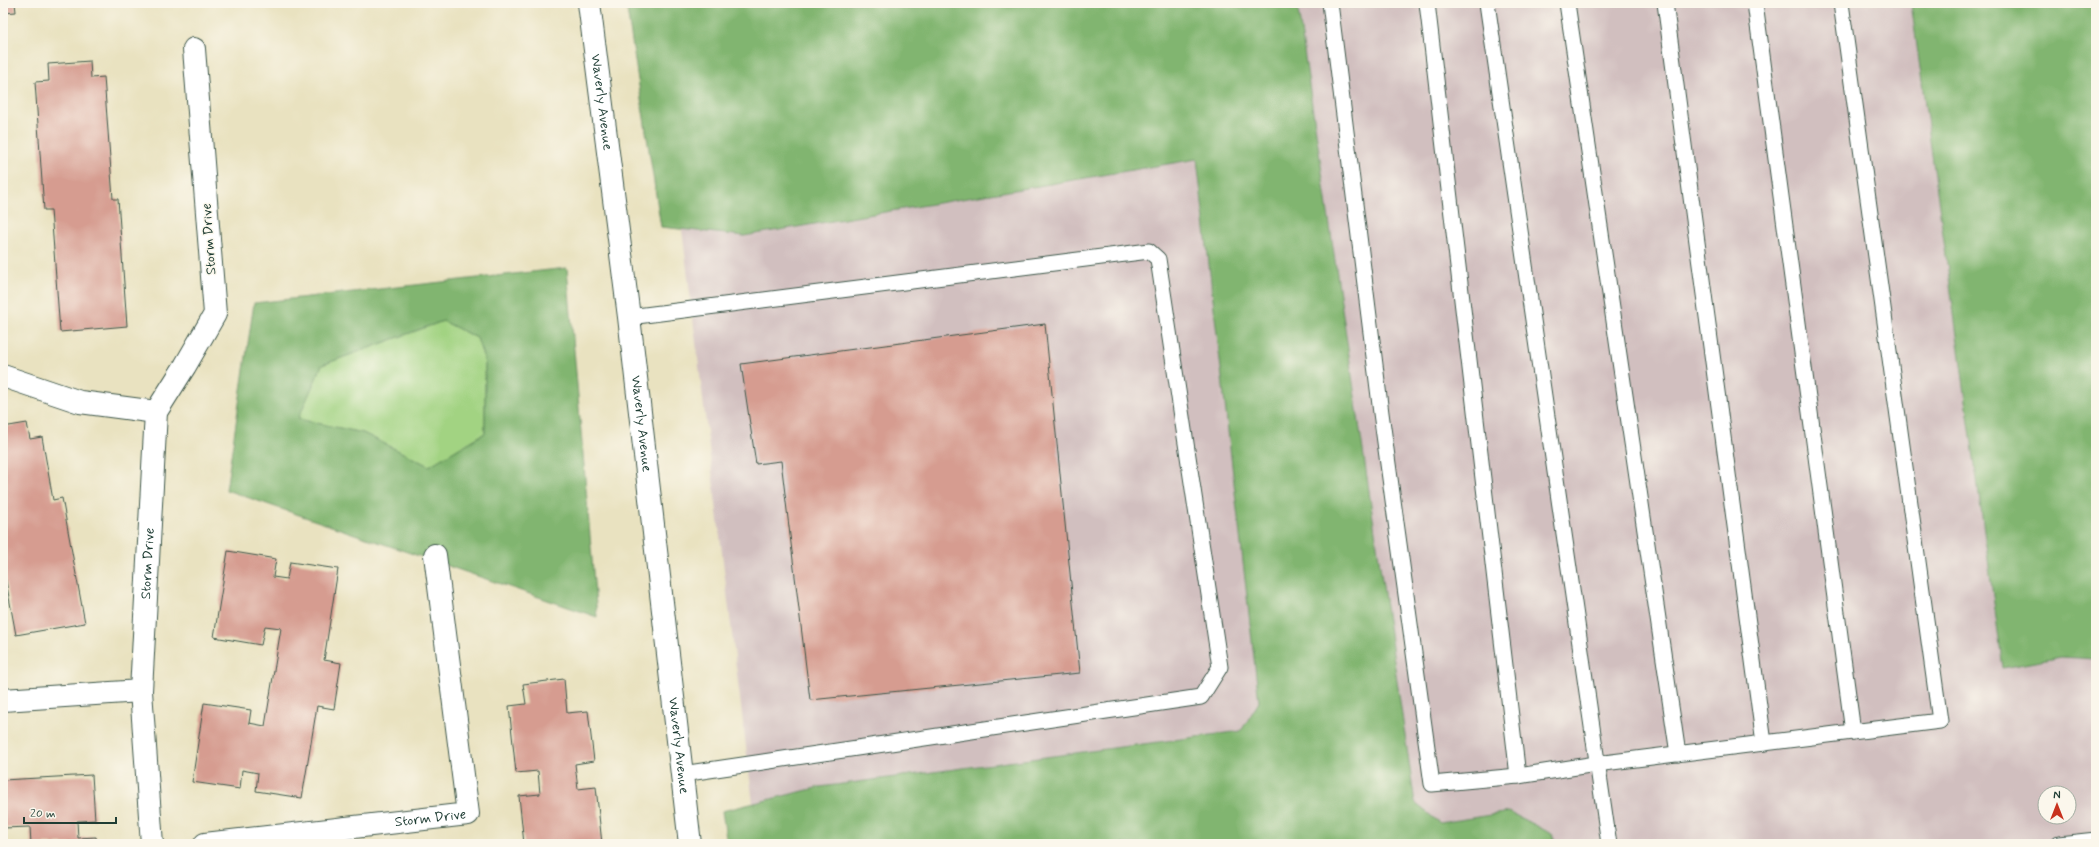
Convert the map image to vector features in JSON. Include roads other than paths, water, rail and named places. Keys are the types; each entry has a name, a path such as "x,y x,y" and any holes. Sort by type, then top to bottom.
{"street":[{"name":"Waverly Avenue","path":"589,3 629,317 690,844"},
{"name":"Storm Drive","path":"152,844 141,691 156,412 186,366 215,314 194,50"},
{"path":"3,376 80,402 156,412"},
{"name":"Storm Drive","path":"205,844 468,814 435,555"},
{"path":"3,700 141,691"}],"lane":[{"path":"1330,3 1381,413 1432,784 1518,776 1596,764 1940,722 1841,3"},
{"path":"1427,3 1518,776"},
{"path":"1488,3 1596,764 1609,844"},
{"path":"1567,3 1678,754"},
{"path":"1665,3 1764,743"},
{"path":"1756,3 1853,732"},
{"path":"629,317 1149,251 1158,259 1220,667 1201,697 682,774"},
{"path":"2059,844 2096,840"}]}
